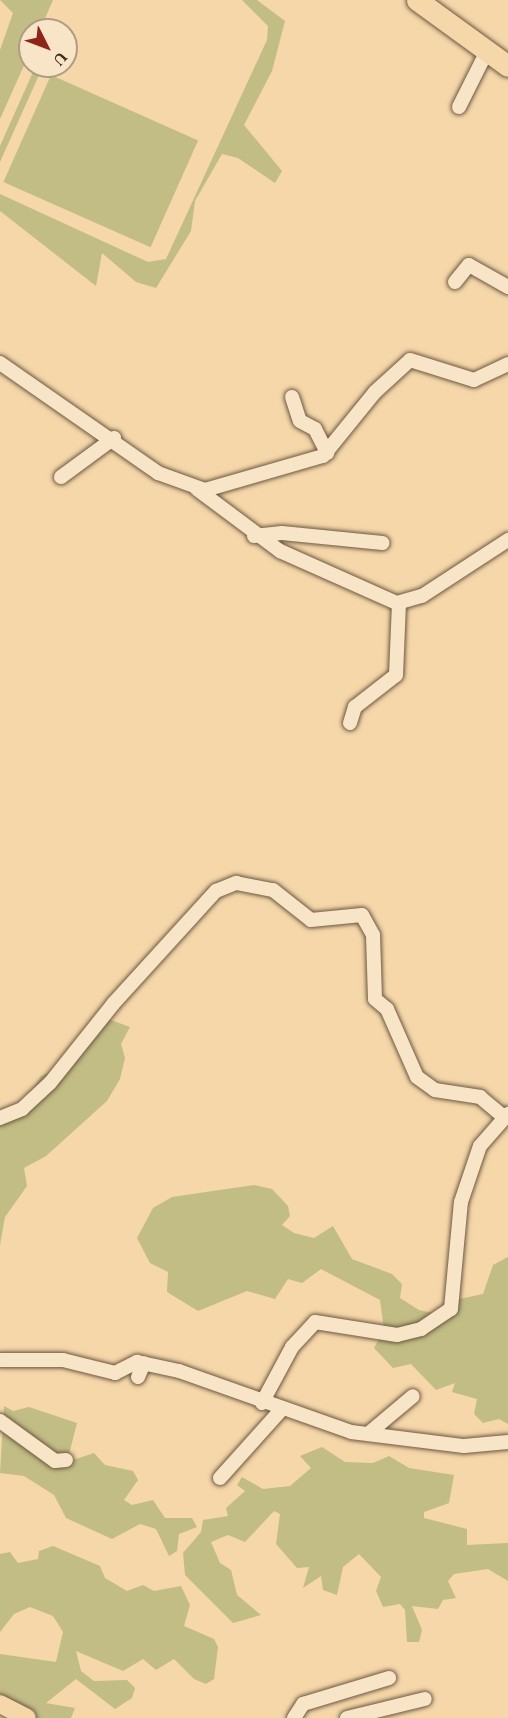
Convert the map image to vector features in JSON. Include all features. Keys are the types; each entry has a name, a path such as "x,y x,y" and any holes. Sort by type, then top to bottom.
{"highway":[{"path":"417,0 508,66"}],"main road":[{"path":"0,1704 27,1718"}],"street":[{"path":"459,107 487,51"},
{"path":"455,282 469,265 508,287"},
{"path":"197,489 222,488 327,453 375,392 410,360 474,380 508,364"},
{"path":"0,363 114,438 158,473 197,489 254,536 399,603 422,596 508,540"},
{"path":"292,397 300,421 315,429 327,453"},
{"path":"61,477 114,438"},
{"path":"254,536 282,533 382,543"},
{"path":"350,723 356,706 396,675 399,603"},
{"path":"0,1118 22,1109 50,1083 113,1004 216,891 236,883 273,890 311,920 363,915 373,935 375,999 387,1009 417,1077 435,1090 480,1097 506,1116 477,1152 461,1202 451,1309 421,1329 397,1335 315,1322 292,1347 262,1403"},
{"path":"0,1360 63,1360 115,1373 144,1363 281,1410 369,1433 464,1446 508,1442"},
{"path":"138,1377 144,1363"},
{"path":"369,1433 413,1396"},
{"path":"220,1478 281,1410"},
{"path":"0,1421 55,1461 66,1460"},
{"path":"294,1718 303,1704 389,1678"},
{"path":"347,1718 424,1699"}],"shaded area":[{"path":"0,0 53,0 45,18 18,18 18,78 0,119 0,50 13,13"},
{"path":"242,0 257,0 285,21 272,71 244,125 282,171 275,183 238,158 222,154 195,201 191,231 156,288 136,282 102,253 96,286 0,211 0,194 148,262 166,259 267,40 268,26"},
{"path":"30,78 38,78 0,162 0,146"},
{"path":"50,78 58,78 198,140 150,247 3,182"},
{"path":"103,1017 130,1027 121,1044 125,1058 120,1079 107,1101 46,1156 24,1168 27,1186 5,1217 0,1245 0,1115 21,1107 41,1076 55,1070"},
{"path":"254,1185 272,1189 288,1206 290,1216 282,1225 294,1233 314,1238 333,1226 352,1259 392,1274 402,1284 400,1298 419,1310 433,1313 450,1301 483,1294 493,1265 508,1257 508,1424 499,1419 483,1423 474,1414 477,1399 452,1392 455,1383 436,1390 411,1364 393,1368 374,1348 384,1330 380,1300 321,1269 302,1283 288,1279 275,1299 247,1291 198,1311 167,1292 168,1272 150,1263 137,1238 153,1208 172,1197"},
{"path":"4,1406 13,1411 29,1407 77,1423 67,1462 94,1453 105,1465 133,1471 138,1480 124,1500 132,1505 153,1500 165,1518 192,1518 197,1527 179,1534 177,1551 169,1556 156,1529 140,1524 112,1539 66,1518 54,1495 24,1476 0,1473"},
{"path":"322,1447 345,1462 373,1463 389,1456 409,1468 454,1475 449,1503 424,1512 424,1518 467,1529 467,1545 508,1543 508,1581 488,1569 454,1574 448,1581 456,1598 443,1600 438,1609 412,1606 422,1630 419,1642 407,1642 405,1610 400,1604 383,1607 376,1591 381,1577 359,1554 343,1567 337,1595 323,1590 321,1576 303,1588 309,1567 297,1568 276,1544 280,1514 274,1511 245,1542 228,1535 211,1542 220,1563 231,1570 237,1595 261,1615 233,1623 185,1575 183,1553 201,1532 203,1520 228,1516 226,1508 245,1491 237,1485 242,1477 263,1489 290,1486 311,1468 300,1456"},
{"path":"53,1546 100,1566 105,1578 127,1591 143,1585 154,1591 181,1586 190,1605 184,1626 214,1639 218,1647 214,1679 206,1684 194,1679 174,1659 156,1670 143,1659 123,1671 76,1651 81,1671 94,1681 127,1680 135,1688 132,1698 115,1709 76,1679 46,1703 75,1708 71,1718 33,1718 0,1702 0,1654 56,1662 63,1632 53,1616 30,1607 14,1614 0,1632 0,1554 10,1552 18,1563 38,1559 39,1551"}]}
